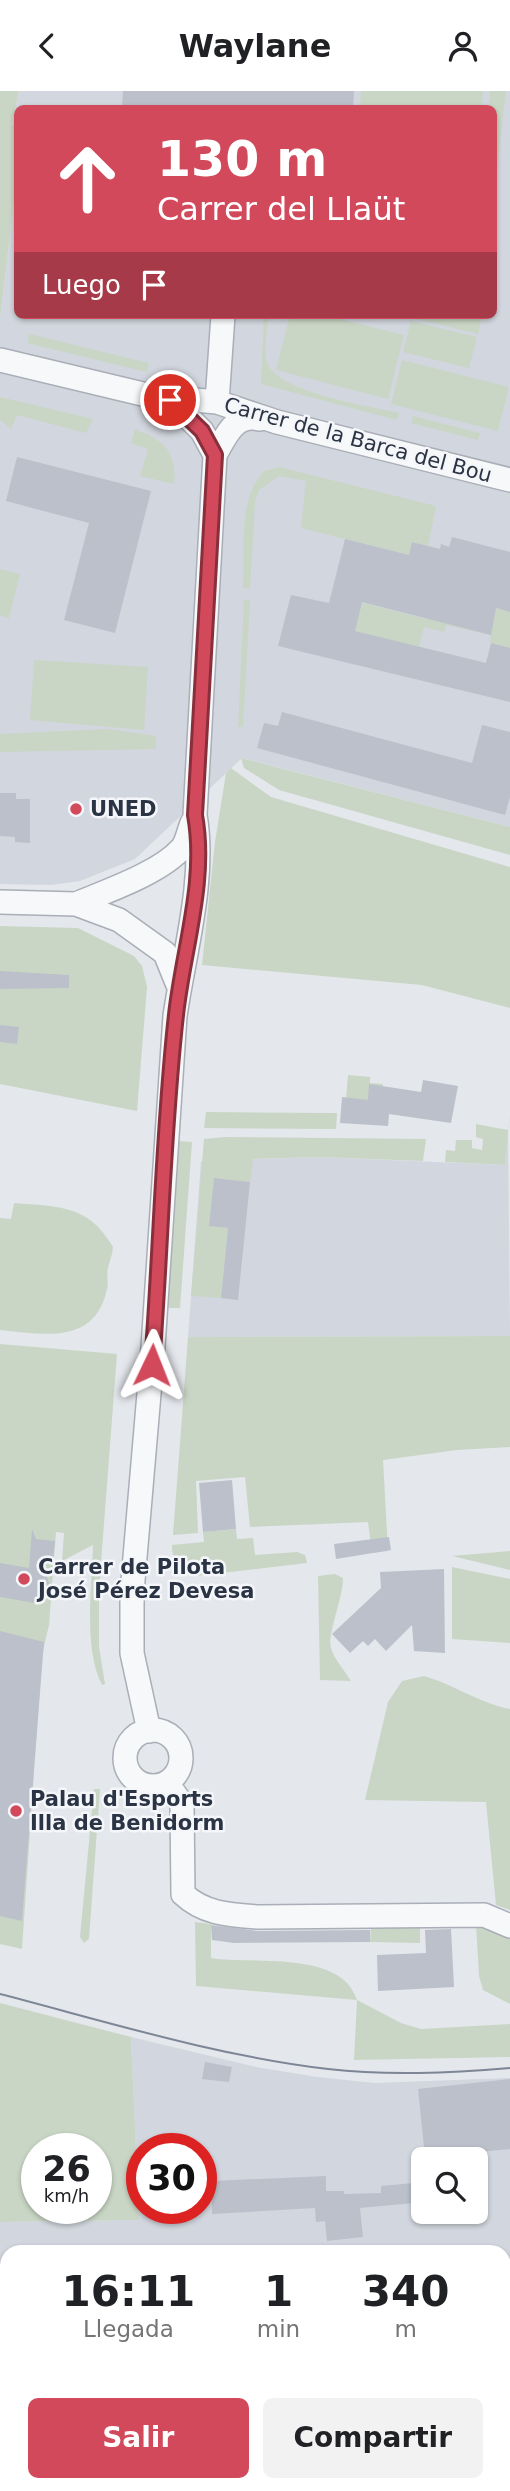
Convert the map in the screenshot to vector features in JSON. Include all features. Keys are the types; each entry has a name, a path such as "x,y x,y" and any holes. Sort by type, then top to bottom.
{"street":[{"path":"217,402 223,319"},
{"name":"Carrer de la Barca del Bou","path":"0,360 170,400 217,402 277,422 510,480"},
{"path":"170,400 202,431 215,455"},
{"path":"149,1731 132,1653 132,1592 178,985 192,927 198,832 195,815 215,455 234,423 249,416 277,422"},
{"path":"76,904 118,887 183,847 195,815"},
{"path":"0,902 76,904 119,920 165,954 178,985"},
{"path":"149,1731 170,1737 180,1751 179,1769 167,1783 158,1786 140,1783 128,1770 125,1756 131,1741 149,1731"},
{"path":"167,1783 182,1804 183,1894 205,1908 226,1915 258,1917 484,1915 510,1926"}],"shaded area":[{"path":"19,91 510,91 510,827 242,758 135,859 80,881 51,885 0,884 0,318 14,203 14,319 497,319 497,105 16,105"},
{"path":"508,1131 510,1336 188,1337 201,1161 318,1157 505,1165"},
{"path":"131,2037 256,2067 317,2077 375,2083 510,2078 510,2245 0,2245 0,2222 112,2224 112,2220 126,2220 126,2224 217,2224 217,2133 135,2133"}],"green space":[{"path":"0,91 19,91 12,125 14,203 0,318"},
{"path":"361,91 483,91 482,105 360,105"},
{"path":"490,91 506,91 497,168 497,105 489,105"},
{"path":"264,319 268,319 265,349 272,371 303,389 323,396 399,413 397,420 261,384"},
{"path":"289,319 340,319 404,335 388,399 276,370"},
{"path":"416,319 481,319 478,334"},
{"path":"411,321 477,337 469,368 403,352"},
{"path":"29,334 149,363 147,372 27,343"},
{"path":"402,360 509,387 498,431 391,404"},
{"path":"0,397 93,419 86,433 17,415 11,429 0,420"},
{"path":"413,416 480,433 478,440 411,423"},
{"path":"135,429 161,443 171,455 174,484 140,476 148,449 131,443"},
{"path":"279,467 436,506 428,546 413,542 409,555 301,528 306,481 279,476 259,490 255,502 250,589 243,588 244,526 250,496 264,471"},
{"path":"0,569 20,574 9,618 0,615"},
{"path":"440,594 510,612 510,648 490,643 491,635 446,625 444,632 424,627 419,647 355,631 332,595 426,619"},
{"path":"244,600 250,600 243,727 238,727"},
{"path":"34,660 148,667 144,730 30,720"},
{"path":"109,729 156,736 156,749 0,752 0,734"},
{"path":"241,758 510,827 510,855 279,790 244,768"},
{"path":"231,768 271,797 510,867 510,1008 422,985 202,965 215,842 226,773"},
{"path":"0,926 78,928 134,956 142,966 147,987 137,1111 0,1084"},
{"path":"348,1075 370,1077 370,1083 383,1084 381,1104 346,1099"},
{"path":"206,1112 337,1113 336,1129 204,1128"},
{"path":"510,1112 505,1165 445,1162 446,1150 455,1151 456,1140 472,1140 472,1148 482,1150 483,1139 476,1137 476,1124 508,1130"},
{"path":"204,1139 426,1139 423,1161 318,1157 253,1159 250,1182 214,1178 210,1226 228,1228 221,1298 191,1296"},
{"path":"179,1141 192,1142 180,1308 169,1308 164,1300"},
{"path":"14,1203 59,1207 83,1215 103,1233 113,1247 107,1271 108,1287 101,1307 91,1320 79,1328 50,1334 0,1330 0,1218 11,1219"},
{"path":"510,1336 510,1447 457,1450 383,1460 388,1551 372,1553 368,1522 250,1527 245,1477 196,1481 198,1533 173,1535 188,1337"},
{"path":"0,1344 117,1354 99,1589 99,1647 105,1684 102,1685 92,1653 90,1597 93,1545 62,1561 64,1533 56,1532 49,1625 42,1655 22,1949 0,1944"},
{"path":"236,1529 237,1539 253,1538 255,1555 297,1552 305,1555 307,1563 195,1576 175,1561 172,1545 204,1542 203,1532"},
{"path":"510,1551 510,1570 452,1556"},
{"path":"452,1567 510,1579 510,1643 452,1639"},
{"path":"335,1574 343,1578 330,1642 337,1661 351,1681 320,1680 318,1576"},
{"path":"424,1676 488,1703 510,1709 510,1910 496,1905 486,1802 365,1800 388,1702 402,1681"},
{"path":"94,1789 100,1789 89,1939 84,1943 80,1937"},
{"path":"195,1922 211,1924 211,1958 314,1966 333,1973 348,1984 357,2000 196,1986"},
{"path":"420,1924 420,1943 370,1942 371,1925"},
{"path":"476,1924 489,1925 510,1937 510,2004 483,1990 479,1976"},
{"path":"357,2000 401,2023 421,2029 510,2024 510,2057 354,2060"},
{"path":"0,2003 131,2037 135,2133 126,2133 126,2220 112,2220 112,2133 21,2133 21,2222 0,2222"}],"building":[{"path":"123,91 354,91 353,105 122,105"},
{"path":"17,457 151,491 115,633 64,620 89,523 6,501"},
{"path":"452,537 510,552 510,612 496,608 491,635 362,602 355,631 486,663 491,643 510,648 510,702 278,646 291,595 329,603 345,539 409,555 412,542 440,549 441,544 449,547"},
{"path":"282,712 472,763 482,725 510,732 510,797 505,815 257,748 264,723 278,726"},
{"path":"0,793 16,793 16,799 30,799 30,843 15,842 15,837 0,836"},
{"path":"0,971 69,975 69,988 0,989"},
{"path":"0,1025 19,1027 17,1044 0,1042"},
{"path":"423,1080 458,1086 451,1123 389,1114 388,1126 340,1123 342,1097 368,1100 369,1084 421,1092"},
{"path":"214,1178 250,1182 238,1300 221,1298 228,1228 209,1226"},
{"path":"232,1480 236,1529 203,1532 199,1483"},
{"name":"Carrer de Pilota José Pérez Devesa","path":"32,1529 36,1539 55,1541 53,1560 42,1559 49,1584 44,1594 35,1597 35,1603 0,1597 0,1563 29,1568"},
{"path":"389,1537 391,1550 336,1559 334,1544"},
{"path":"444,1569 445,1653 414,1651 412,1625 386,1651 375,1639 368,1646 363,1641 350,1653 332,1634 381,1588 380,1572"},
{"name":"Palau d'Esports Illa de Benidorm","path":"0,1631 44,1642 22,1921 0,1916"},
{"path":"211,1925 258,1931 370,1930 370,1942 234,1943 212,1940"},
{"path":"451,1929 454,1987 378,1991 377,1955 426,1953 425,1930"},
{"path":"205,2062 232,2067 229,2082 202,2079"},
{"path":"510,2079 510,2149 488,2151 488,2147 424,2147 418,2089"},
{"path":"326,2176 326,2191 344,2191 344,2194 381,2193 381,2186 411,2183 411,2203 360,2208 363,2237 327,2241 325,2221 316,2222 315,2208 217,2214 217,2181"}],"tram line":[{"path":"0,1994 163,2037 286,2063 328,2069 396,2073 510,2068"}],"place":[{"name":"UNED","path":"76,809"},
{"name":"Carrer de Pilota José Pérez Devesa","path":"24,1579"},
{"name":"Palau d'Esports Illa de Benidorm","path":"16,1811"}],"route":[{"path":"152,1365 175,1016 178,985 192,927 198,832 195,815 215,455 202,431 170,400"}]}
